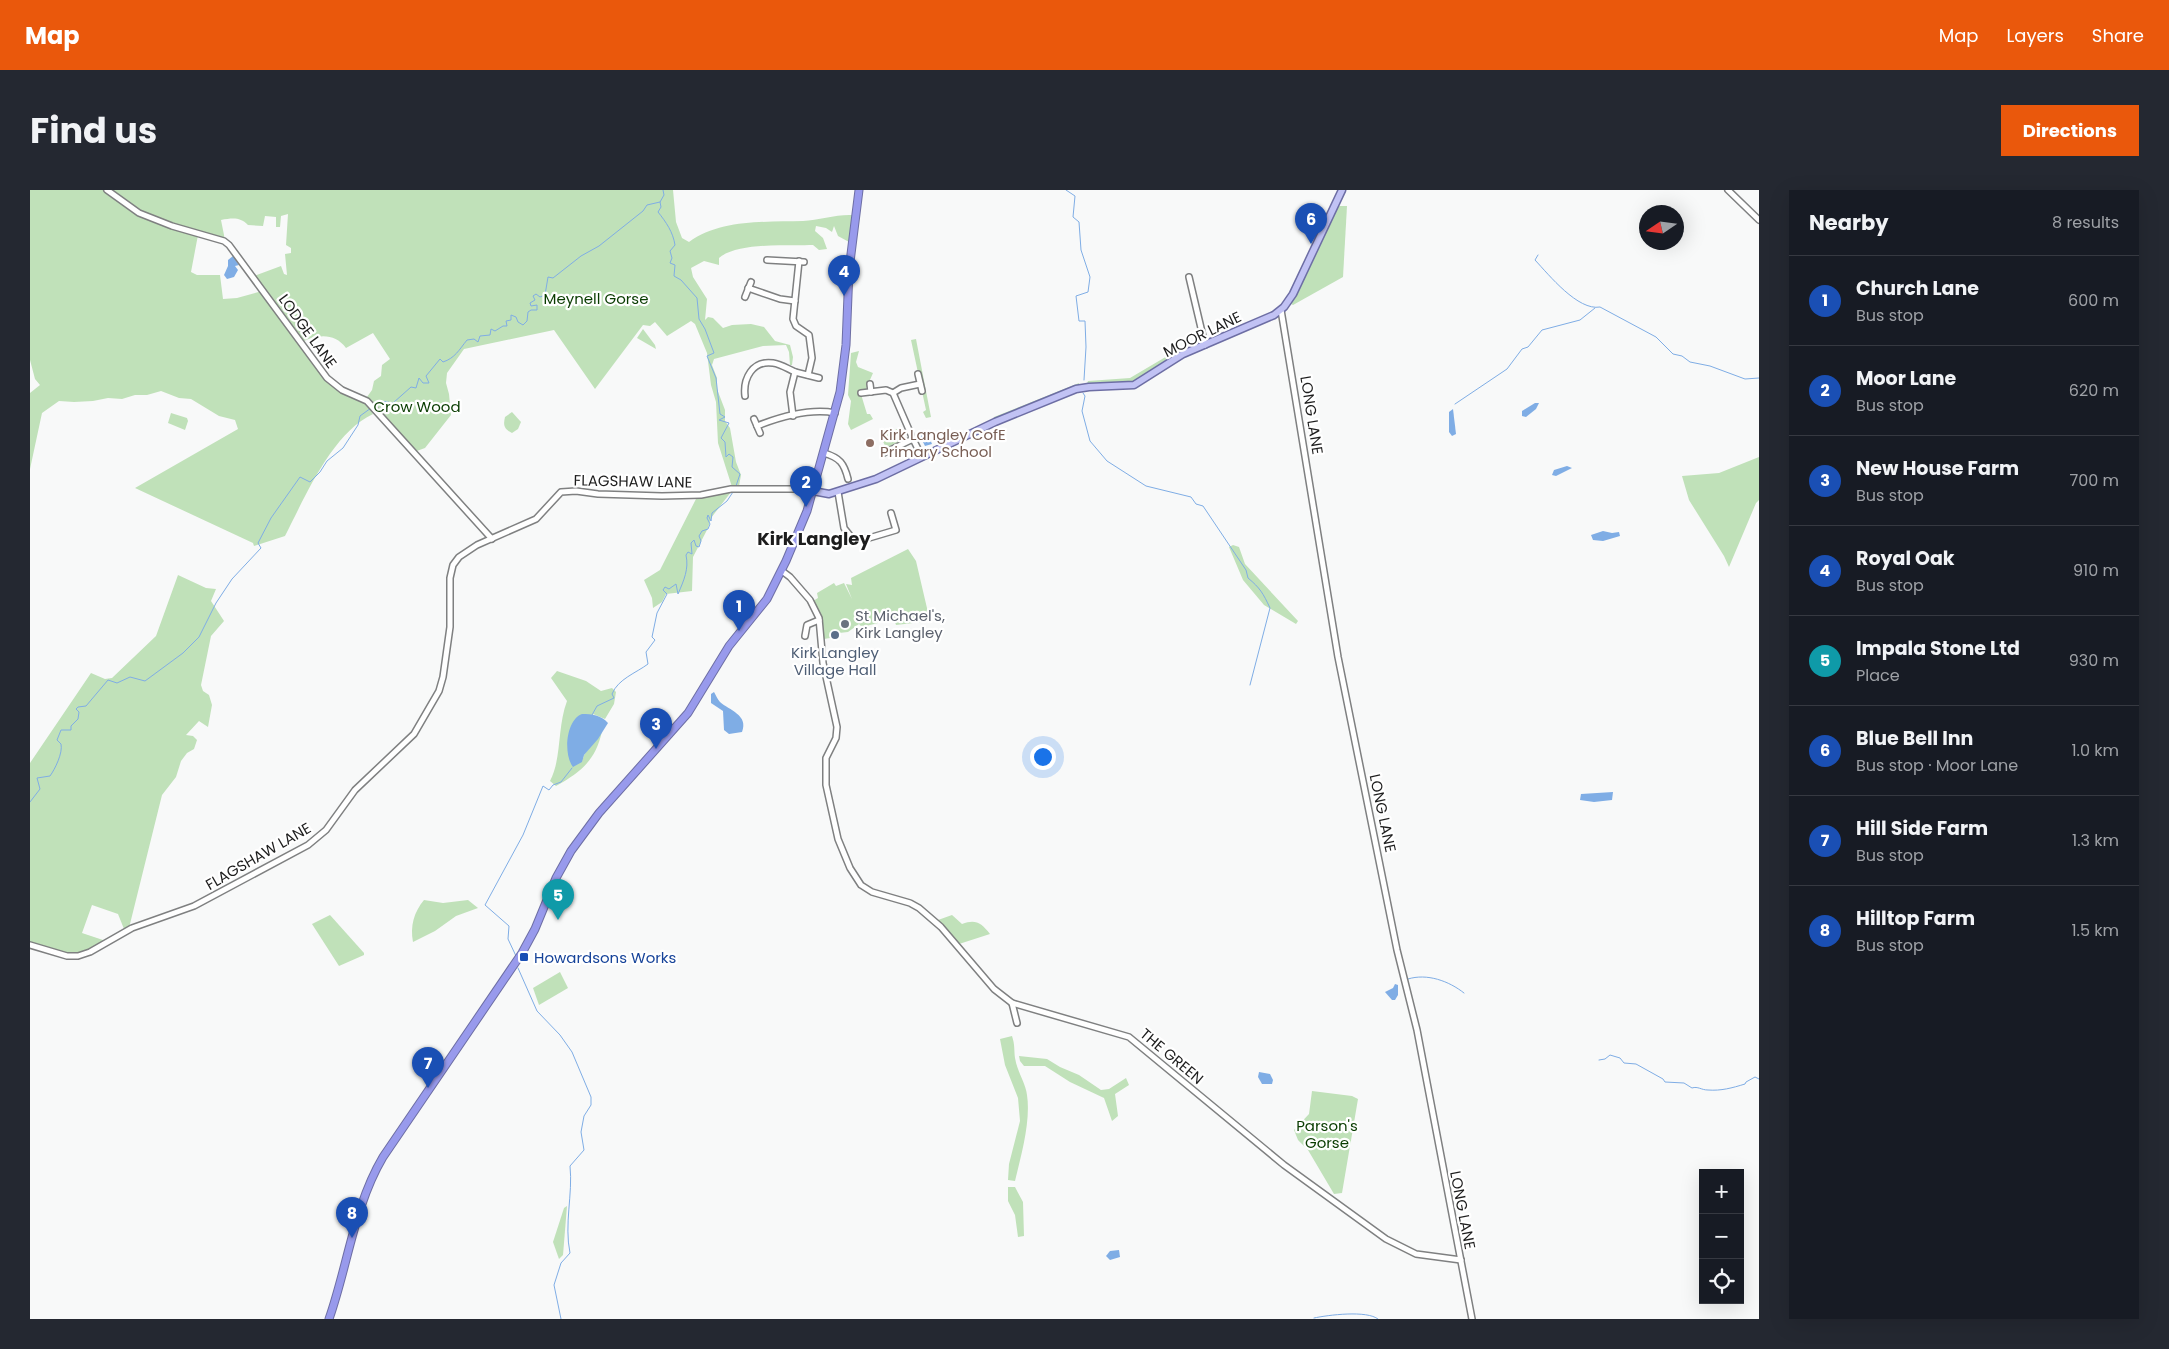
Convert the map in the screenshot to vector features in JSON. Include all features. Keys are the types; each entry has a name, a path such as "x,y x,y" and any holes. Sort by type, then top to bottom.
{"highway":[{"path":"328,1319 341,1283 365,1192 383,1157 522,953 535,929 556,878 582,834 688,713 729,646 767,599 782,571 801,527 814,490 836,413 843,374 848,275 859,190"}],"main road":[{"path":"1281,310 1293,294 1342,190"},
{"name":"MOOR LANE","path":"814,490 829,494 876,479 995,422 1076,389 1134,385 1183,354 1281,310"}],"street":[{"name":"LODGE LANE","path":"107,190 139,213 172,226 224,241 229,245 327,378 342,390 367,401 492,539"},
{"path":"1728,190 1759,220"},
{"path":"772,252 770,260 801,261 794,323 808,333 810,339 812,358 808,375"},
{"path":"1189,277 1205,345"},
{"path":"745,297 751,282"},
{"path":"748,288 780,299 795,301"},
{"name":"LONG LANE","path":"1281,310 1338,657 1397,950 1417,1030 1472,1319"},
{"path":"744,396 744,376 759,364 770,362 795,372 819,378"},
{"path":"778,372 780,365"},
{"path":"793,416 790,392 795,372"},
{"path":"918,374 922,391"},
{"path":"870,384 871,392"},
{"path":"894,393 901,388 920,384"},
{"path":"862,393 886,390 894,393 922,456"},
{"path":"757,426 793,416 820,412 836,413"},
{"path":"754,419 760,433"},
{"path":"884,453 913,439"},
{"path":"824,453 841,461 845,467 848,479"},
{"name":"FLAGSHAW LANE","path":"30,945 67,956 78,956 90,952 132,928 194,906 308,845 326,830 355,790 414,734 440,691 444,677 450,627 449,586 451,571 459,557 466,551 536,519 561,492 576,491 598,494 672,496 700,495 731,489 814,490"},
{"path":"838,492 844,528 852,538 869,538 896,530 891,513"},
{"path":"782,571 790,577 810,600 820,620 806,625 800,623"},
{"name":"THE GREEN","path":"820,620 823,663 837,727 836,738 824,766 830,806 838,839 850,868 861,886 872,892 910,903 919,908 942,927 994,989 1012,1003 1129,1037 1284,1165 1386,1239 1402,1248 1424,1256 1460,1260"},
{"path":"805,636 806,625"},
{"path":"1012,1003 1017,1023"}],"green space":[{"path":"30,190 673,190 676,222 682,238 689,242 715,229 744,223 803,221 853,215 849,242 838,236 834,226 832,232 826,228 816,226 815,231 823,238 827,249 819,250 813,245 750,247 727,253 719,258 719,265 704,261 691,268 693,277 707,299 705,320 708,317 713,318 723,328 732,325 751,324 764,327 775,341 790,345 793,357 792,365 790,365 789,352 786,345 763,346 714,359 712,365 717,378 717,389 725,410 725,421 730,428 736,462 741,475 739,486 732,487 718,443 716,402 711,385 707,353 695,324 691,321 667,336 655,322 650,326 643,325 595,389 554,330 464,349 447,373 446,383 451,415 425,448 414,452 367,397 372,390 374,381 381,376 382,365 390,359 373,333 346,348 337,340 326,336 314,337 302,342 254,276 281,266 284,274 287,275 285,254 291,253 291,248 286,245 288,214 281,216 280,227 276,227 276,217 265,216 263,226 248,225 236,219 221,220 225,240 134,211 198,235 191,272 197,275 220,275 223,299 237,298 262,291 327,380 360,398 369,406 373,414 358,423 332,451 311,485 285,536 254,546 253,543 135,488 238,429 235,420 219,416 191,399 179,398 161,391 122,399 59,401 42,413 30,469 30,393 40,385 35,379 30,360"},
{"path":"1338,206 1347,206 1343,277 1293,305 1291,304"},
{"path":"643,329 655,345 656,349 637,338"},
{"path":"916,339 931,417 926,418 923,412 926,410 911,340"},
{"path":"1188,347 1190,350 1136,382 1086,386 1088,381 1130,378 1174,352"},
{"path":"859,351 856,362 858,367 873,373 866,389 860,391 867,414 870,414 873,419 851,430 848,424 851,401 848,395 851,353"},
{"path":"1079,383 1079,387 995,420 994,417"},
{"path":"512,412 521,422 518,429 512,433 507,430 504,422 505,417"},
{"path":"171,413 187,418 185,430 168,423"},
{"path":"897,429 902,440 886,448 881,437"},
{"path":"1759,457 1759,500 1756,503 1729,567 1689,500 1682,476 1719,473"},
{"path":"731,492 711,518 693,557 692,591 666,594 662,602 653,608 652,598 644,580 660,570 697,497"},
{"path":"1233,545 1239,547 1245,564 1298,621 1296,624 1264,605 1243,580 1229,547"},
{"path":"908,549 916,561 930,621 896,625 894,619 862,627 859,624 848,632 830,634 830,638 824,639 821,616 813,601 818,598 817,593 834,583 836,586 844,583 852,599 846,584 852,585 851,578"},
{"path":"178,575 206,588 216,589 211,601 224,621 211,636 201,685 203,691 209,695 212,705 208,727 199,721 186,735 193,736 197,740 194,749 187,753 181,761 176,777 162,795 129,928 125,931 118,914 92,905 82,933 103,940 102,945 82,952 66,953 30,944 30,763 91,673 105,679 112,678 156,636"},
{"path":"557,671 586,681 601,691 612,688 616,692 614,704 605,719 593,714 582,762 584,755 602,731 596,750 580,770 556,786 550,781 556,763 567,701 551,678"},
{"path":"424,900 443,903 468,900 478,908 456,916 435,931 413,942 412,930 414,920"},
{"path":"330,915 364,955 339,966 312,924"},
{"path":"952,915 962,924 978,923 990,934 959,944 938,920"},
{"path":"560,972 568,988 539,1005 533,988"},
{"path":"1012,1036 1016,1063 1026,1091 1028,1105 1025,1138 1015,1181 1008,1180 1009,1164 1020,1121 1018,1098 1005,1065 1000,1039"},
{"path":"1019,1056 1047,1059 1079,1075 1101,1090 1109,1089 1126,1078 1129,1085 1115,1094 1118,1116 1112,1121 1104,1098 1070,1082 1045,1066 1024,1066"},
{"name":"Parson's Gorse","path":"1312,1091 1352,1096 1358,1099 1342,1193 1334,1194 1308,1150 1298,1140 1294,1130 1309,1114"},
{"path":"1008,1187 1015,1187 1023,1202 1024,1236 1018,1237 1015,1215 1008,1201"},
{"path":"567,1206 563,1255 559,1259 553,1242 564,1208"}],"water":[{"path":"233,256 239,265 235,266 238,270 234,277 227,279 224,275 228,266 228,260"},
{"path":"1535,403 1539,403 1536,409 1526,417 1522,416 1522,411"},
{"path":"1453,409 1456,434 1452,436 1449,432 1449,412"},
{"path":"927,432 932,444 925,446 920,436"},
{"path":"1567,466 1572,468 1556,476 1552,475 1554,470"},
{"path":"1603,531 1619,532 1620,536 1603,541 1593,540 1591,535"},
{"path":"714,692 720,702 737,714 743,721 742,732 729,734 724,730 723,711 711,703 711,694"},
{"path":"582,714 602,718 608,723 598,739 584,755 582,762 573,767 567,746 569,730 572,723"},
{"path":"1613,792 1612,800 1594,802 1580,800 1581,794"},
{"path":"1395,984 1398,985 1398,995 1395,1000 1392,1000 1385,992 1393,988"},
{"path":"1259,1072 1270,1074 1273,1080 1272,1084 1262,1084 1258,1077"},
{"path":"1119,1250 1120,1257 1110,1260 1106,1256 1110,1251"}],"waterway":[{"path":"663,190 664,195 658,212 669,227 674,240 675,245 670,251 672,258 670,263 675,265 674,276 681,280 697,298 699,319 714,353 707,356 716,378 720,414 725,417 719,420 729,423 721,438 725,442 726,457 729,454 733,457 732,467 740,474 736,486"},
{"path":"1066,190 1075,196 1073,217 1079,222 1081,250 1090,277 1088,292 1076,296 1079,321 1085,321 1084,380"},
{"path":"375,405 381,401 393,403 411,387 416,388 419,378 423,383 429,383 426,376 440,359 443,362 451,358 467,340 474,339 478,342 480,336 490,335 491,329 495,331 503,326 507,326 506,321 511,320 511,315 516,317 518,322 523,325 527,321 528,312 537,310 537,305 531,306 530,303 535,300 533,296 536,294 540,297 545,295 548,277 553,278 581,256 599,246 643,211 647,205 660,202"},
{"path":"1538,255 1535,260 1573,298 1591,307 1600,307 1656,337 1673,354 1682,356 1690,362 1710,366 1745,379 1759,378"},
{"path":"1455,404 1507,369 1522,349 1528,347 1542,330 1580,320 1595,308"},
{"path":"1083,393 1085,396 1082,411 1090,441 1107,461 1146,486 1191,497 1196,504 1203,506 1246,570 1248,578 1263,595 1270,608 1250,685"},
{"path":"30,802 40,789 37,778 50,776 56,765 61,748 61,744 57,740 61,730 71,730 71,726 78,719 79,712 76,709 86,706 108,680 117,683 130,677 145,681 183,653 199,637 216,603 232,579 261,548 258,543 271,518 300,477 310,482 327,461 343,448 358,425 360,416 371,408"},
{"path":"592,715 597,706 614,698 612,694 618,684 648,664 646,652 655,640 652,637 657,613 667,594 663,590 665,587 669,589 676,584 678,594 686,570 686,555 688,552 692,554 691,543 694,540 696,546 699,547 701,541 699,536 702,531 708,529 710,524 707,518 708,515 711,521 712,513 727,501 733,492"},
{"path":"516,956 508,939 509,926 485,905 523,835 543,786 549,790 553,785 561,782 572,768"},
{"path":"518,968 537,1011 560,1035 572,1052 591,1097 591,1105 584,1116 581,1132 584,1150 570,1166 568,1231 570,1253 561,1263 554,1285 561,1319"},
{"path":"1408,979 1415,977 1438,979 1464,993"},
{"path":"1599,1060 1605,1059 1610,1055 1620,1058 1624,1063 1636,1064 1665,1082 1684,1083 1692,1088 1696,1087 1706,1090 1726,1089 1745,1084 1755,1077 1759,1079"},
{"path":"1314,1318 1357,1314 1373,1316 1378,1319"}],"place":[{"name":"Blue Bell Inn","path":"1311,244"},
{"name":"Royal Oak","path":"844,296"},
{"name":"Kirk Langley CofE Primary School","path":"870,443"},
{"name":"Moor Lane","path":"806,507"},
{"name":"St Michael's, Kirk Langley","path":"845,624"},
{"name":"Church Lane","path":"739,631"},
{"name":"Kirk Langley Village Hall","path":"835,635"},
{"name":"New House Farm","path":"656,749"},
{"name":"Impala Stone Ltd","path":"558,920"},
{"name":"Howardsons Works","path":"524,957"},
{"name":"Hill Side Farm","path":"428,1088"},
{"name":"Hilltop Farm","path":"352,1238"}],"district":[{"name":"Kirk Langley","path":"814,538"}],"park label":[{"name":"Meynell Gorse","path":"596,298"},
{"name":"Crow Wood","path":"417,406"}]}
